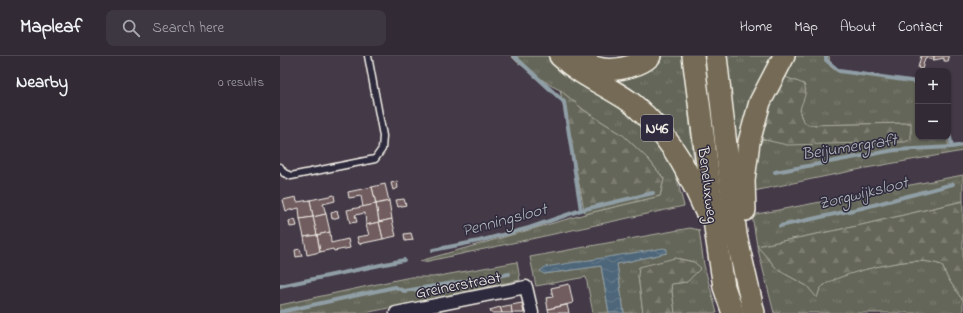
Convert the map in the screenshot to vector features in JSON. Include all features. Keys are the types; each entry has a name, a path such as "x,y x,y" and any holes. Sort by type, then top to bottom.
{"highway":[{"name":"N46","path":"560,56 568,64 593,81 630,101 653,123 674,148 690,175 716,235"},
{"path":"576,56 595,68 617,70 644,62 650,56"},
{"name":"Beneluxweg","path":"694,56 716,235 724,287 732,313"},
{"name":"Beneluxweg","path":"716,56 736,235 754,313"},
{"path":"748,289 744,180 749,142 760,102 784,56"}],"street":[{"name":"Greinerstraat","path":"396,313 526,287 532,313"}],"lane":[{"path":"280,166 284,173 291,176 375,159 382,149 383,136 368,56"}],"green space":[{"path":"511,56 551,56 630,112 667,155 677,179 684,206 424,262 420,261 585,214 660,196 664,179 649,160 623,135 585,111 560,90 550,85 517,62"},
{"path":"659,56 683,56 694,164 602,74"},
{"path":"726,56 775,56 737,164"},
{"path":"788,56 829,56 830,66 836,71 915,82 915,140 948,140 949,148 963,146 963,151 866,168 749,192 757,138 911,123 808,125 801,117 800,112 806,89 780,75"},
{"path":"780,75 804,84 805,95 800,110 800,115 808,125 911,123 911,139 905,142 787,145 757,138"},
{"path":"560,90 585,111 623,135 649,160 664,179 660,196 585,214"},
{"path":"963,175 963,201 857,226 758,246 778,270 807,286 817,297 820,289 826,283 864,269 894,263 915,261 942,265 947,277 963,300 963,313 774,313 757,246 752,215"},
{"path":"963,201 963,300 947,277 942,265 915,261 894,263 850,274 826,284 820,289 817,298 807,286 778,270 757,246 857,226"},
{"path":"690,228 699,230 704,265 717,313 675,313 671,284 687,282 694,262 675,258 638,276 643,313 624,313 617,264 666,253 541,271 544,274 601,266 609,313 593,313 586,277 536,286 530,257"},
{"path":"675,258 694,262 701,268 687,282 671,284 675,313 643,313 638,276 639,267"},
{"path":"517,262 520,280 365,313 280,313 280,305 396,280 411,277 433,277"}],"water":[{"path":"664,248 667,249 667,253 617,264 624,313 609,313 601,266 544,274 540,271 545,267"}],"building":[{"path":"921,56 934,56 934,60 925,58 922,68 918,68"},
{"path":"934,56 948,56 949,61 944,61 944,58 934,60"},
{"path":"397,181 398,188 393,190 391,183"},
{"path":"385,184 389,201 376,204 372,187"},
{"path":"372,187 376,204 363,207 361,196 349,198 348,192"},
{"path":"334,195 335,201 323,204 326,214 313,217 310,200"},
{"path":"296,197 297,202 310,200 313,217 300,219 299,208 286,211 283,200"},
{"path":"404,199 406,205 398,207 396,200"},
{"path":"389,201 392,219 379,222 376,204"},
{"path":"376,204 379,222 366,225 365,213 355,215 357,222 350,223 347,210"},
{"path":"337,211 339,217 332,219 331,213"},
{"path":"326,214 330,232 317,235 313,217"},
{"path":"313,217 317,235 304,237 300,219"},
{"path":"295,219 297,226 290,227 289,221"},
{"path":"392,219 396,236 383,239 379,222"},
{"path":"379,222 383,239 359,244 357,237 369,235 366,225"},
{"path":"330,232 331,243 348,239 350,248 334,251 333,249 320,252 317,235"},
{"path":"411,233 413,240 405,241 404,234"},
{"path":"317,235 320,252 307,255 304,237"},
{"path":"300,249 302,256 296,257 295,250"},
{"path":"569,284 573,303 548,309 546,298 553,297 551,288"},
{"path":"522,303 524,313 512,313 511,305"},
{"path":"511,305 512,313 502,313 500,307"},
{"path":"567,305 569,313 549,313 548,309"},
{"path":"500,307 502,313 491,313 490,310"}],"waterway":[{"name":"Beijumergraft","path":"514,56 564,102 581,210"},
{"name":"Zorgwijksloot","path":"826,56 826,60 839,71 915,82"},
{"name":"Zorgwijksloot","path":"951,140 952,147"},
{"name":"Beijumergraft","path":"775,172 895,150 963,145"},
{"name":"Zorgwijksloot","path":"780,226 862,208 953,184"},
{"name":"Penningsloot","path":"433,250 479,241 529,228 581,210 653,193"},
{"path":"280,286 404,260"},
{"path":"280,312 395,287 404,291 509,274"}]}
